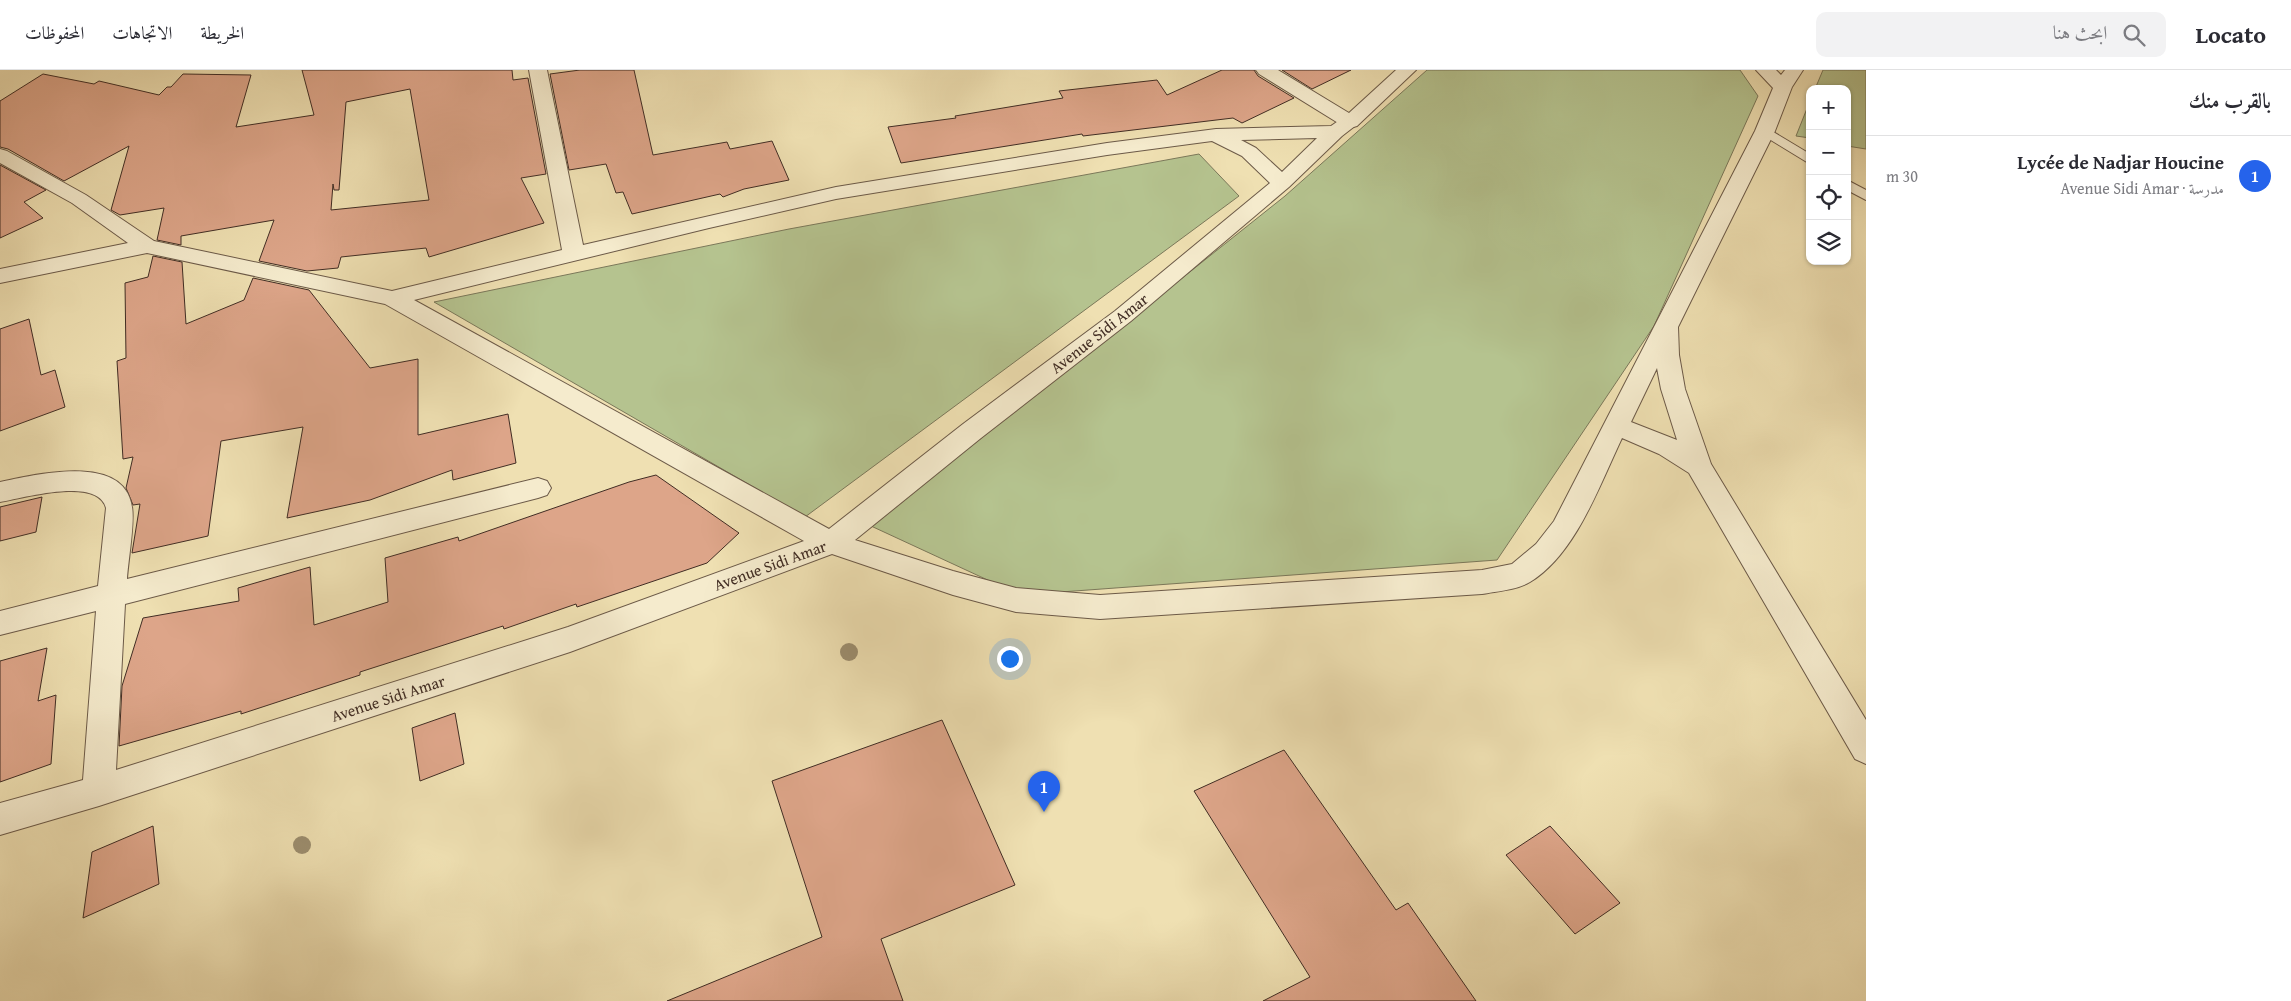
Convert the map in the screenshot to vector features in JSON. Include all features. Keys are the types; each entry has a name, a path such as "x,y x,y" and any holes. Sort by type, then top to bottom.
{"street":[{"path":"538,70 574,254"},
{"path":"1266,70 1342,127"},
{"name":"Avenue Sidi Amar","path":"0,819 100,791 570,639 831,543 972,431 1122,316 1282,182 1408,70"},
{"path":"0,155 78,200 147,246 392,298 831,543 953,583 1016,600 1100,607 1482,582 1520,574 1546,552 1564,529 1765,131 1781,76"},
{"path":"392,298 709,221 836,193 1107,149 1216,135 1342,127"},
{"path":"1216,135 1250,152 1282,182"},
{"path":"0,276 147,246"},
{"path":"1666,324 1667,355 1673,389 1698,466 1866,749"},
{"path":"1614,427 1636,432 1658,441 1698,466"},
{"path":"0,492 57,482 84,481 104,486 115,496 119,508 111,596 100,791"},
{"path":"0,623 538,488"}],"lane":[{"path":"1765,131 1806,157"},
{"path":"1851,187 1866,196"}],"green space":[{"path":"1427,70 1740,70 1758,96 1654,326 1497,560 1020,595 871,526 1285,196"},
{"path":"1823,70 1866,70 1866,149 1851,147 1851,85 1817,85"},
{"path":"1806,111 1806,137 1796,136"},
{"path":"1199,154 1239,196 805,517 434,302 789,229"}],"building":[{"path":"302,70 512,70 513,80 528,78 546,174 521,178 544,223 429,257 426,248 341,257 338,268 307,271 259,261 274,220 181,236 181,245 157,240 164,208 120,215 111,210 129,146 64,181 8,149 0,147 0,101 43,74 94,84 99,81 159,95 167,87 171,87 183,74 251,75 236,127 314,115","holes":["410,89 429,200 331,210 333,184 334,190 339,190 346,102"]},
{"path":"580,70 634,70 653,155 727,142 730,149 772,141 789,180 744,189 723,197 720,194 632,214 623,192 616,193 606,164 569,170 550,74"},
{"path":"1222,70 1254,70 1258,76 1294,98 1242,123 1233,118 1083,136 1082,134 901,163 888,127 956,118 955,116 1063,98 1059,91 1157,80 1167,95"},
{"path":"1282,70 1351,70 1312,89"},
{"path":"0,165 46,190 24,202 43,218 0,238"},
{"path":"153,256 182,262 186,324 244,300 253,278 309,290 370,368 418,359 418,435 508,414 516,463 453,480 452,470 370,500 287,518 303,427 221,441 208,536 132,553 140,504 133,505 126,488 133,457 123,459 117,361 126,358 125,283 148,277"},
{"path":"29,319 41,375 55,370 65,407 0,431 0,329"},
{"path":"656,475 739,533 707,563 577,607 576,604 504,629 503,626 360,672 360,675 241,714 241,711 119,746 122,686 143,618 239,601 238,588 310,567 314,625 388,602 385,558 458,537 459,541 629,482"},
{"path":"42,497 36,532 0,541 0,507"},
{"path":"47,648 38,701 56,695 51,764 0,782 0,661"},
{"path":"455,713 464,764 420,781 412,728"},
{"path":"942,720 1015,885 881,939 903,1001 667,1001 822,937 772,781"},
{"path":"1284,750 1396,910 1408,903 1476,1001 1263,1001 1310,977 1194,791"},
{"path":"153,826 159,884 83,918 92,852"},
{"path":"1550,826 1620,903 1575,934 1506,855"}],"place":[{"name":"Lycée de Nadjar Houcine","path":"1044,812"}]}
